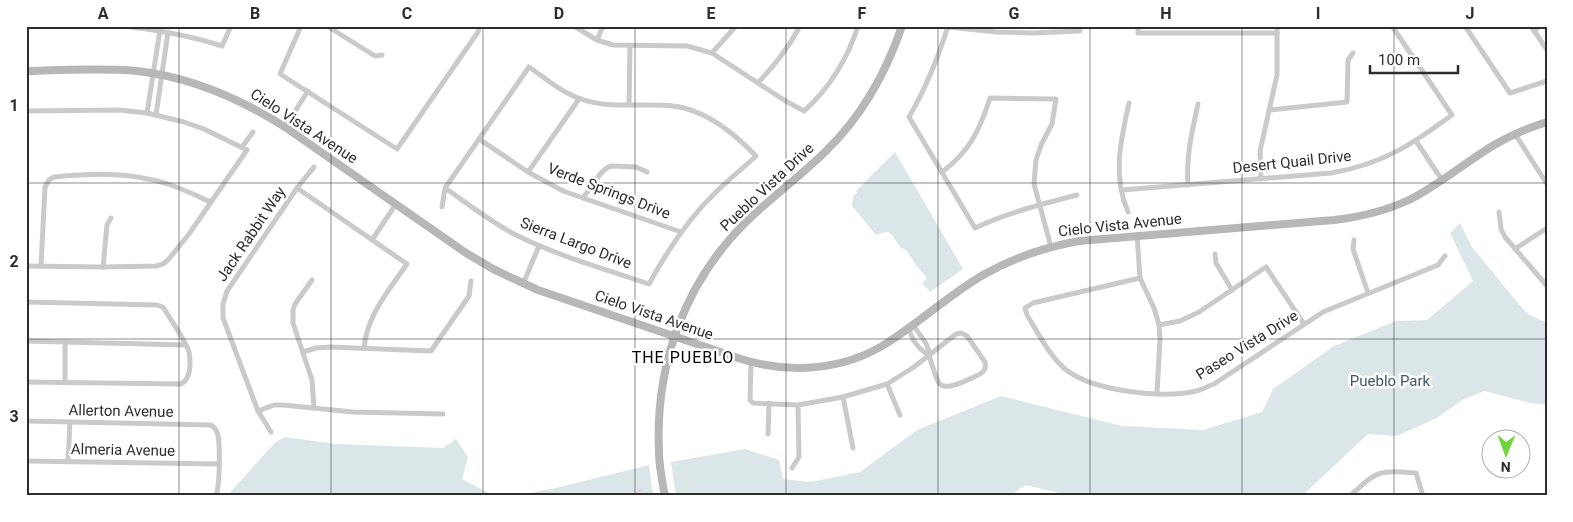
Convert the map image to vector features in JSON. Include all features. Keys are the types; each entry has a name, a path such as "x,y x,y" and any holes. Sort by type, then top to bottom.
{"street":[{"path":"123,26 160,30 222,46 231,26"},
{"path":"301,26 280,74 397,148 478,32 480,26"},
{"path":"327,26 375,56 382,55"},
{"path":"574,26 597,40 613,44 630,46 687,46 712,53 804,111 828,86 846,56 858,26"},
{"path":"597,40 603,26"},
{"path":"712,53 736,26"},
{"path":"758,83 787,50 800,26"},
{"name":"Pueblo Vista Drive","path":"665,496 659,452 659,406 664,372 674,336 690,299 708,267 724,246 758,210 826,151 857,116 884,72 902,26"},
{"path":"1077,195 1039,205 975,228 910,117 926,88 948,26 996,32 1080,31"},
{"path":"1138,26 1138,33 1277,33"},
{"path":"1210,26 1210,33"},
{"path":"1261,178 1260,151 1277,75 1278,26"},
{"name":"Desert Quail Drive","path":"1122,190 1332,173 1374,162 1416,141 1452,115 1392,26"},
{"path":"1465,26 1510,93 1547,81"},
{"path":"1540,26 1532,28 1547,50"},
{"path":"147,113 160,30"},
{"path":"156,115 168,32"},
{"path":"629,105 630,46"},
{"path":"1269,110 1348,102 1348,60 1353,53"},
{"path":"442,207 445,188 528,67 568,94 579,99 599,104 665,105 682,107 697,112 741,141 756,156 714,193 681,232"},
{"name":"Cielo Vista Avenue","path":"26,71 109,70 163,75 230,96 285,126 466,253 495,270 524,284 751,362 773,367 790,368 812,368 838,363 878,348 953,294 983,275 1020,257 1051,247 1079,241 1360,216 1385,209 1409,199 1442,180 1492,146 1547,122"},
{"path":"285,126 308,92"},
{"path":"942,172 956,162 975,138 990,98 1056,99 1052,124 1036,160 1034,184 1051,247"},
{"path":"528,172 579,99"},
{"path":"1128,212 1124,203 1119,164 1120,146 1129,103"},
{"path":"1188,185 1188,150 1198,104"},
{"path":"26,111 119,110 147,113 204,129 247,150 189,234 164,264 156,266 103,267 26,266"},
{"path":"242,147 253,132"},
{"path":"1516,134 1547,184"},
{"name":"Verde Springs Drive","path":"479,139 528,172 564,191 681,232"},
{"path":"1416,141 1442,180"},
{"path":"583,198 601,173 612,166 636,167 647,172"},
{"name":"Jack Rabbit Way","path":"271,432 258,411 223,318 222,304 227,291 297,188 314,167"},
{"path":"41,266 45,188 49,180 54,177 107,173 141,177 170,185 211,202"},
{"path":"297,188 407,264 375,310 369,323 364,348"},
{"name":"Sierra Largo Drive","path":"445,188 491,220 539,246 650,284 660,264 681,232"},
{"path":"372,240 396,204"},
{"path":"1500,212 1500,229 1505,237 1547,286"},
{"path":"103,267 107,225 111,218"},
{"path":"1515,249 1547,228"},
{"path":"1137,236 1140,278 1154,308 1159,325 1158,393"},
{"path":"1354,240 1353,249 1368,293"},
{"path":"524,284 539,246"},
{"path":"1215,254 1216,263 1232,290"},
{"name":"Paseo Vista Drive","path":"1140,278 1033,303 1025,308 1027,315 1054,358 1078,378 1121,391 1178,394 1197,391 1214,384 1323,312 1438,265 1445,256"},
{"path":"1159,325 1180,320 1199,312 1266,267 1304,324"},
{"path":"312,280 295,304 293,323 312,380 314,408"},
{"path":"303,352 316,348 330,347 431,351 469,296 471,281"},
{"path":"26,302 157,305 163,307 189,351 190,375 186,382 181,384 26,382"},
{"path":"751,362 750,400 753,403 798,405 843,397 887,384 914,368 930,355 956,334 962,333 967,336 984,362 985,369 980,374 950,387 944,387 939,384 930,355 929,348 915,328 909,327 909,333 916,343 923,352 930,355"},
{"path":"916,343 922,338"},
{"path":"26,342 186,345"},
{"path":"64,382 65,342"},
{"path":"887,384 900,415"},
{"path":"843,397 852,448"},
{"path":"768,434 769,403"},
{"path":"258,411 274,405 284,405 353,412 443,414"},
{"path":"792,468 799,457 798,405"},
{"name":"Allerton Avenue","path":"26,422 211,425 215,428 218,436 219,464"},
{"path":"68,462 70,422"},
{"name":"Almeria Avenue","path":"26,461 219,464"},
{"path":"216,496 219,464"},
{"path":"1350,496 1371,476 1387,471 1416,473 1423,496"}],"green space":[{"path":"895,152 963,269 930,292 922,283 927,278 907,251 900,247 888,232 876,235 852,206 853,196 857,193 856,191"},
{"name":"Pueblo Park","path":"1460,223 1472,247 1522,308 1528,314 1547,323 1547,405 1530,403 1484,391 1462,400 1437,418 1397,436 1368,434 1302,496 1071,496 1026,485 1009,496 676,496 671,462 745,449 779,460 783,479 810,482 860,472 917,430 1001,396 1122,426 1203,430 1262,412 1273,389 1334,346 1396,321 1427,320 1473,281 1450,233"},
{"path":"285,437 336,444 443,448 456,439 468,457 462,479 494,496 227,496 269,449"},
{"path":"649,465 653,496 494,496 524,494 560,487"}],"waterway":[{"path":"631,496 642,489"}],"district":[{"name":"THE PUEBLO","path":"683,357"}]}
